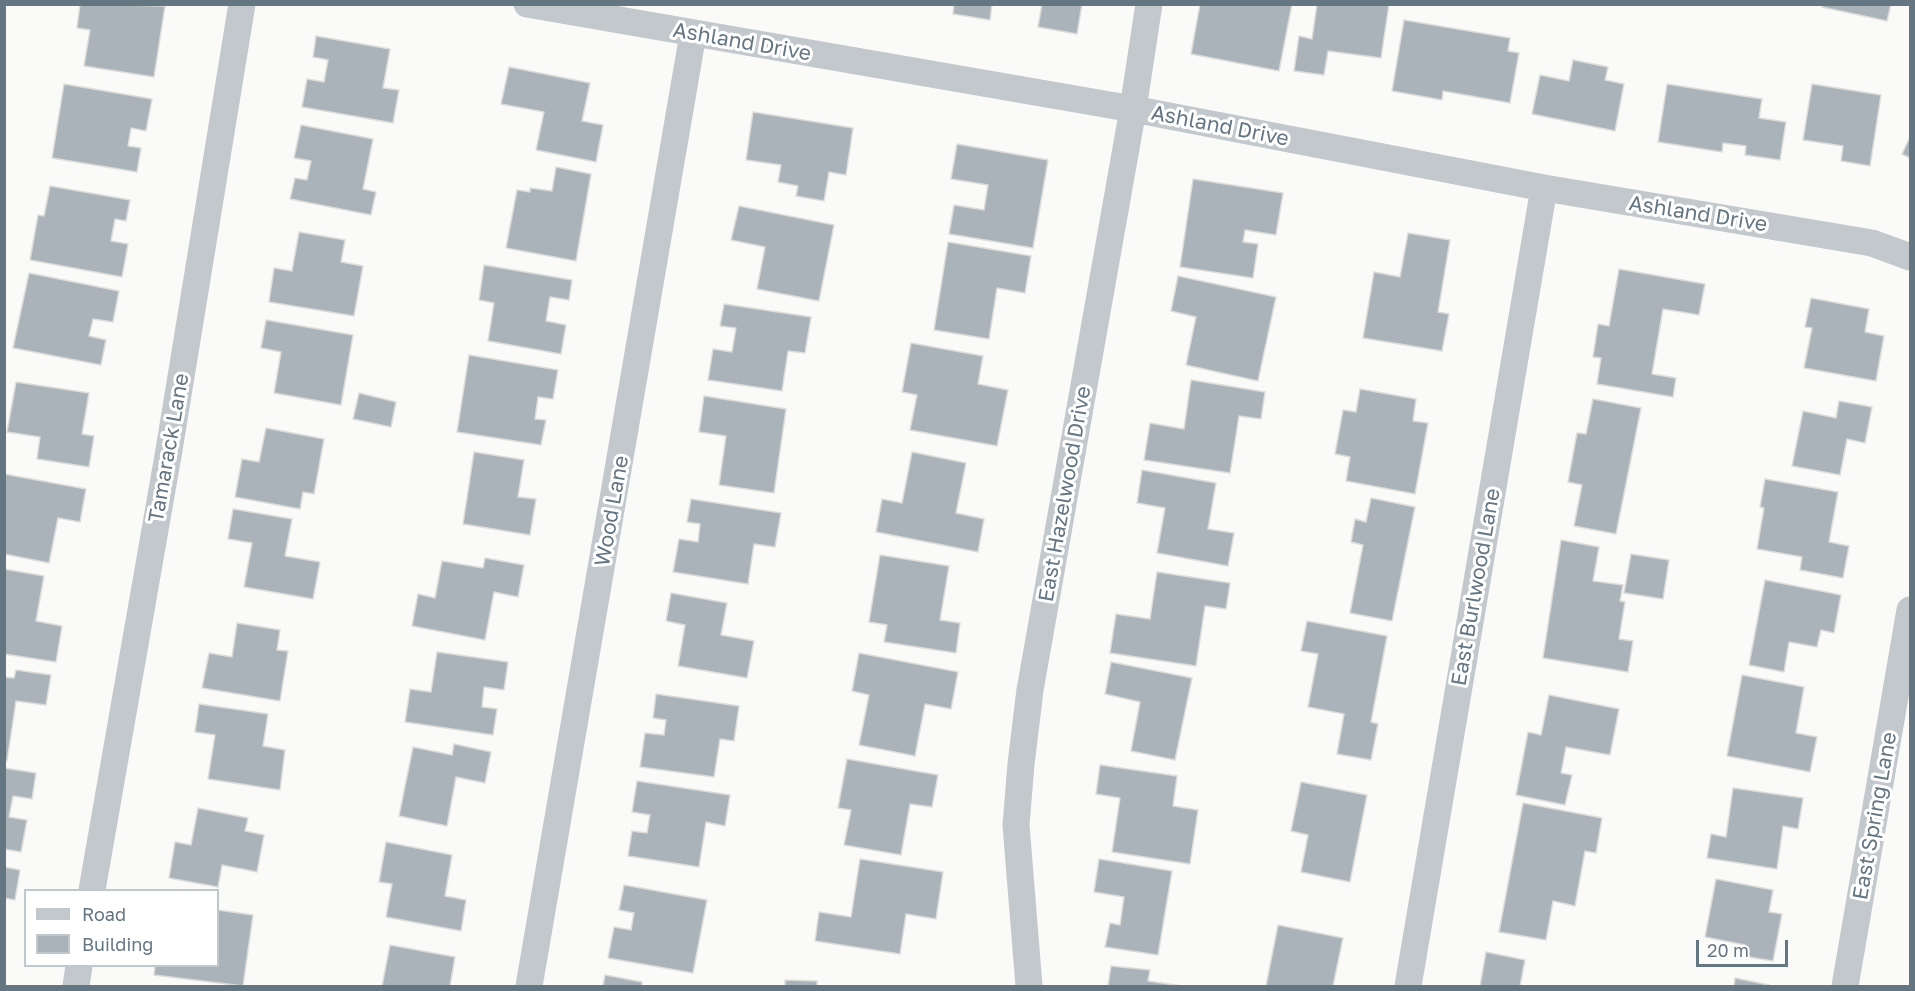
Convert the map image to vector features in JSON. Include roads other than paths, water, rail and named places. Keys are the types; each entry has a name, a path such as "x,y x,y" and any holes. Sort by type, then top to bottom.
{"street":[{"name":"Tamarack Lane","path":"92,889 169,450 242,4"},
{"name":"Ashland Drive","path":"527,4 1133,110 1544,188 1872,243 1911,257"},
{"name":"East Hazelwood Drive","path":"1029,987 1016,836 1021,764 1032,679 1133,110 1149,4"},
{"name":"Wood Lane","path":"530,987 693,34"},
{"name":"East Burlwood Lane","path":"1408,987 1544,188"},
{"name":"East Spring Lane","path":"1845,987 1911,610"},
{"path":"76,987 79,967"}]}
